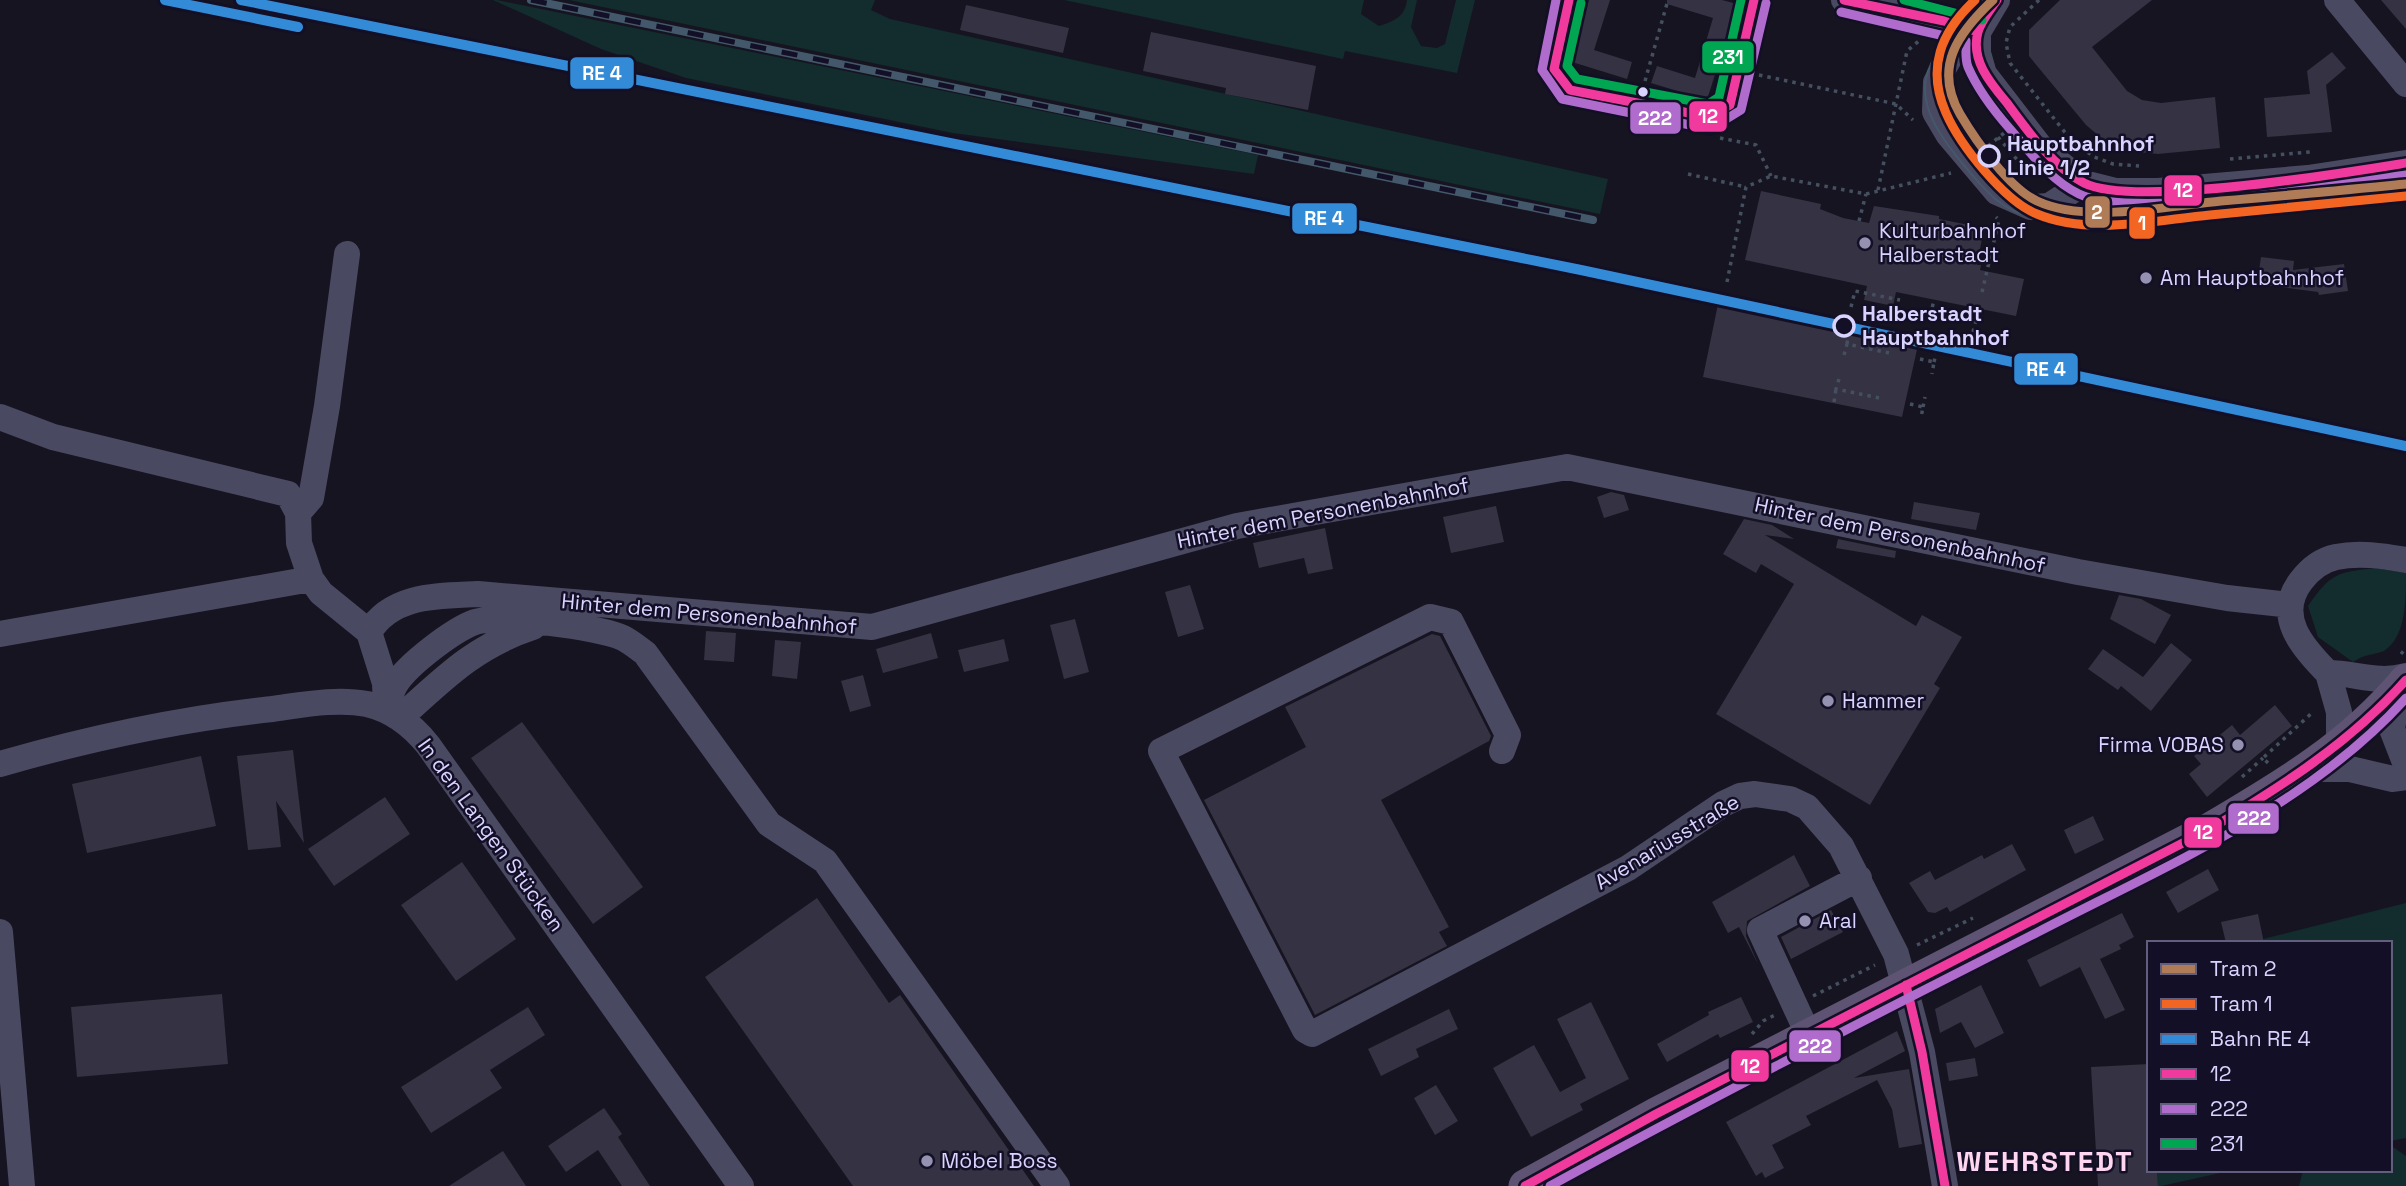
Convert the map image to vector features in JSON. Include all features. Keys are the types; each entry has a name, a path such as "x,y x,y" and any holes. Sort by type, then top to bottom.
{"main road":[{"path":"1525,1186 1656,1114 2210,829 2309,769 2339,747 2403,682"}],"street":[{"path":"1569,0 1554,69 1570,90 1710,117 1730,105 1754,0"},
{"path":"1844,0 1944,21 1978,32"},
{"path":"1997,0 1978,32 1951,55 1936,82 1934,96 1940,122 1997,192 2031,207 2049,206 2084,183"},
{"path":"2337,0 2406,84"},
{"path":"1978,32 1978,54 1984,74 2019,121 2056,163 2084,183 2116,191 2158,191 2308,178 2406,163"},
{"path":"298,513 311,498 327,406 346,254"},
{"path":"0,417 53,437 288,494 298,513 299,543 311,579 321,593 369,632 393,714"},
{"name":"Hinter dem Personenbahnhof","path":"369,632 378,617 400,604 431,596 478,594 873,627 1237,526 1567,467 2078,572 2227,598 2290,605"},
{"path":"2339,747 2339,712 2328,673 2300,643 2291,619 2290,605 2305,575 2325,561 2362,554 2406,560"},
{"path":"0,634 311,579"},
{"name":"Avenariusstraße","path":"1503,751 1508,735 1451,622 1430,617 1161,751 1305,1030 1312,1034 1628,868 1740,796 1768,795 1790,799 1807,807 1835,839 1859,878 1896,954 1922,1052 1945,1186"},
{"path":"393,714 394,686 404,674 452,635 476,622 510,619 541,625 587,628 622,638 645,653 769,824 825,861 1057,1186"},
{"path":"2328,673 2345,673 2376,681 2403,682 2392,729 2406,765"},
{"path":"0,764 117,733 195,718 356,702 393,714"},
{"name":"In den Langen Stücken","path":"393,714 415,729 428,745 741,1186"},
{"path":"2309,769 2350,769 2393,779 2406,777"},
{"path":"1810,1036 1760,930 1859,878"},
{"path":"0,932 22,1186"}],"path":[{"path":"2039,0 2010,27 2006,43 2010,64 2071,140 2094,158 2113,164 2146,166"},
{"path":"1878,190 1907,51 1944,21"},
{"path":"1737,71 1896,104 1915,122"},
{"path":"1688,174 1746,187 1771,176 1866,194 1958,171 2019,121"},
{"path":"2221,160 2316,152"},
{"path":"1727,282 1746,187"},
{"path":"1859,221 1866,194"},
{"path":"1982,292 1998,220 1993,211"},
{"path":"1980,271 1986,272"},
{"path":"1851,307 1854,291 1900,300"},
{"path":"1931,305 1945,307 1942,326"},
{"path":"1973,332 1979,307"},
{"path":"1844,355 1849,331"},
{"path":"1847,344 1889,353"},
{"path":"1932,374 1937,349"},
{"path":"1920,359 1934,362"},
{"path":"1834,402 1839,379"},
{"path":"1836,389 1879,398"},
{"path":"1921,418 1925,397"},
{"path":"1910,404 1923,407"},
{"path":"2273,770 2263,758 2310,715"}],"green space":[{"path":"493,0 1258,155 1254,174 953,133 686,78 601,49"},
{"path":"569,0 875,0 871,10 890,19 1608,179 1600,214"},
{"path":"1064,0 1364,0 1361,14 1379,26 1398,18 1404,11 1407,0 1417,0 1411,27 1421,46 1437,48 1445,44 1456,0 1475,0 1457,73 1345,51 1343,59"},
{"path":"2376,568 2406,573 2401,628 2397,637 2384,651 2353,662 2318,637 2308,606 2336,576"},
{"path":"2406,903 2406,1138 2392,1141 2392,941 2263,939"},
{"path":"2392,1146 2406,1156 2406,1186 2299,1186 2302,1172 2392,1172"},
{"path":"2157,1172 2225,1172 2161,1186 2158,1186"}],"building":[{"path":"1589,0 1610,0 1594,50 1632,62 1627,79 1572,62"},
{"path":"1667,0 1722,0 1737,4 1707,100 1651,83 1657,66 1695,78 1713,18 1667,4"},
{"path":"2060,0 2152,0 2092,47 2127,91 2142,100 2161,103 2215,97 2220,148 2158,154 2129,151 2105,141 2086,125 2029,56 2029,30"},
{"path":"2381,0 2406,0 2406,29"},
{"path":"966,5 1069,28 1063,53 960,30"},
{"path":"1151,32 1316,66 1308,110 1225,94 1226,88 1143,71"},
{"path":"2332,52 2346,68 2326,85 2332,132 2267,137 2264,98 2310,94 2307,71"},
{"name":"Kulturbahnhof Halberstadt","path":"1761,191 1821,204 1820,209 1843,218 1869,223 1874,206 1939,216 1939,219 1984,228 1977,265 1981,265 1980,270 2024,279 2016,316 1896,292 1893,306 1864,300 1867,286 1745,260"},
{"path":"2261,257 2294,261 2293,270 2344,264 2348,291 2319,295 2318,292 2257,284"},
{"path":"1718,304 1918,345 1902,417 1703,377"},
{"path":"1611,492 1624,495 1629,510 1604,518 1597,497"},
{"path":"1914,502 1980,513 1976,530 1911,519"},
{"path":"1496,506 1504,542 1451,553 1443,517"},
{"name":"Hammer","path":"1744,519 1772,525 1794,539 1765,535 1916,626 1922,615 1962,637 1934,684 1940,688 1870,805 1716,714 1794,584 1761,564 1756,573 1723,554"},
{"path":"1325,528 1333,569 1308,574 1304,558 1259,568 1253,543"},
{"path":"1838,539 1896,551 1895,558 1836,548"},
{"path":"1190,585 1204,629 1178,637 1165,592"},
{"path":"2119,595 2141,599 2171,615 2155,644 2110,619"},
{"path":"1075,619 1089,672 1064,679 1050,625"},
{"path":"706,631 736,633 734,662 704,660"},
{"path":"931,633 938,658 883,673 876,649"},
{"path":"1432,634 1440,636 1491,736 1489,741 1381,800 1449,927 1439,932 1447,946 1315,1015 1204,800 1306,747 1285,707"},
{"path":"1004,639 1009,661 964,672 958,650"},
{"path":"775,640 801,642 797,679 772,676"},
{"path":"2171,643 2192,660 2151,711 2121,686 2118,690 2088,669 2103,649 2143,677"},
{"path":"863,675 871,706 850,712 841,681"},
{"name":"Firma VOBAS","path":"2275,705 2292,726 2207,797 2189,774 2201,764 2194,756 2232,725 2240,735"},
{"path":"522,722 643,887 593,924 471,758"},
{"path":"293,750 304,843 276,801 281,847 248,850 237,756"},
{"path":"201,756 216,826 87,853 72,784"},
{"path":"385,797 410,834 334,886 308,849"},
{"path":"2093,816 2104,840 2075,854 2064,830"},
{"path":"2012,844 2026,870 1950,912 1947,907 1935,913 1928,912 1909,883 1930,871 1935,880 1982,855 1984,859"},
{"path":"1794,855 1810,886 1747,921 1746,936 1758,964 1739,927 1728,933 1712,902"},
{"path":"462,862 516,939 456,981 401,905"},
{"path":"2208,869 2219,890 2178,913 2166,892"},
{"path":"817,898 889,1003 900,995 1034,1186 853,1186 705,977"},
{"path":"1831,910 1843,932 1791,959 1781,937"},
{"path":"2122,913 2134,937 2119,945 2121,949 2100,959 2125,1010 2105,1019 2080,967 2040,987 2027,960"},
{"path":"2258,914 2264,941 2226,941 2221,922"},
{"path":"1981,985 2004,1033 1975,1048 1961,1022 1940,1033 1935,1009"},
{"path":"222,994 228,1064 77,1077 71,1007"},
{"path":"1741,997 1753,1022 1720,1038 1718,1034 1667,1062 1657,1044 1709,1015 1708,1012"},
{"path":"1591,1002 1629,1079 1580,1104 1583,1110 1531,1137 1493,1068 1534,1045 1560,1092 1586,1078 1557,1019"},
{"path":"528,1007 545,1035 490,1070 502,1088 431,1133 401,1087"},
{"path":"1449,1009 1458,1029 1416,1049 1419,1057 1381,1076 1368,1049"},
{"path":"1897,1031 1905,1051 1854,1078 1909,1069 1922,1144 1899,1148 1892,1109 1877,1080 1806,1116 1811,1125 1772,1145 1784,1168 1765,1178 1762,1172 1756,1176 1726,1122"},
{"path":"1975,1058 1978,1076 1949,1081 1946,1063"},
{"path":"2147,1064 2147,1172 2157,1172 2158,1186 2098,1186 2091,1067"},
{"path":"1436,1085 1458,1121 1435,1135 1414,1098"},
{"path":"604,1108 622,1134 618,1137 650,1186 622,1186 598,1150 566,1172 548,1146"},
{"path":"503,1151 526,1186 449,1186"}],"tram line":[{"name":"1","path":"1975,0 1953,25 1940,52 1937,66 1940,97 1961,140 1984,171 2011,197 2037,214 2078,224 2123,225 2406,196"},
{"name":"2","path":"1993,0 1969,25 1953,52 1949,66 1952,97 1960,114 1994,163 2015,186 2037,201 2057,208 2079,211 2127,212 2406,184"},
{"path":"1989,3 1945,43 1932,62 1926,80 1926,99 1933,120 1947,143 1988,192 2003,205 2022,214 2053,217 2118,211"}],"railway":[{"path":"531,0 1593,220"}],"transit line":[{"path":"165,0 298,27"},
{"path":"241,0 1581,270 2406,446"},
{"name":"222","path":"1556,0 1542,70 1562,99 1710,129 1741,110 1766,3"},
{"name":"12","path":"1569,0 1554,69 1570,90 1710,117 1730,105 1754,0"},
{"name":"231","path":"1581,3 1567,66 1577,79 1708,104 1719,97 1741,0"},
{"name":"12","path":"1844,0 1944,21 1978,32"},
{"name":"231","path":"1904,0 1982,20"},
{"name":"12","path":"1997,0 1978,32 1976,42 1979,62 1995,88 2041,147 2062,168 2084,183 2110,190 2192,190 2290,180 2406,163"},
{"name":"222","path":"1841,12 1966,41 1968,67 1992,107 2041,165 2079,194 2106,201 2189,202 2288,192 2406,175"},
{"name":"12","path":"1525,1186 1656,1114 2210,829 2314,762 2362,724 2406,680"},
{"name":"222","path":"1550,1186 1732,1089 2233,831 2280,803 2325,771 2367,737 2406,698"},
{"name":"12","path":"1906,985 1922,1052 1945,1186"}],"place":[{"name":"Hauptbahnhof Linie 1/2","path":"1989,156"},
{"name":"Kulturbahnhof Halberstadt","path":"1865,243"},
{"name":"Am Hauptbahnhof","path":"2146,278"},
{"name":"Halberstadt Hauptbahnhof","path":"1844,326"},
{"name":"Hammer","path":"1828,701"},
{"name":"Firma VOBAS","path":"2238,745"},
{"name":"Aral","path":"1805,921"},
{"name":"Möbel Boss","path":"927,1161"}],"district":[{"name":"WEHRSTEDT","path":"2045,1161"}]}
